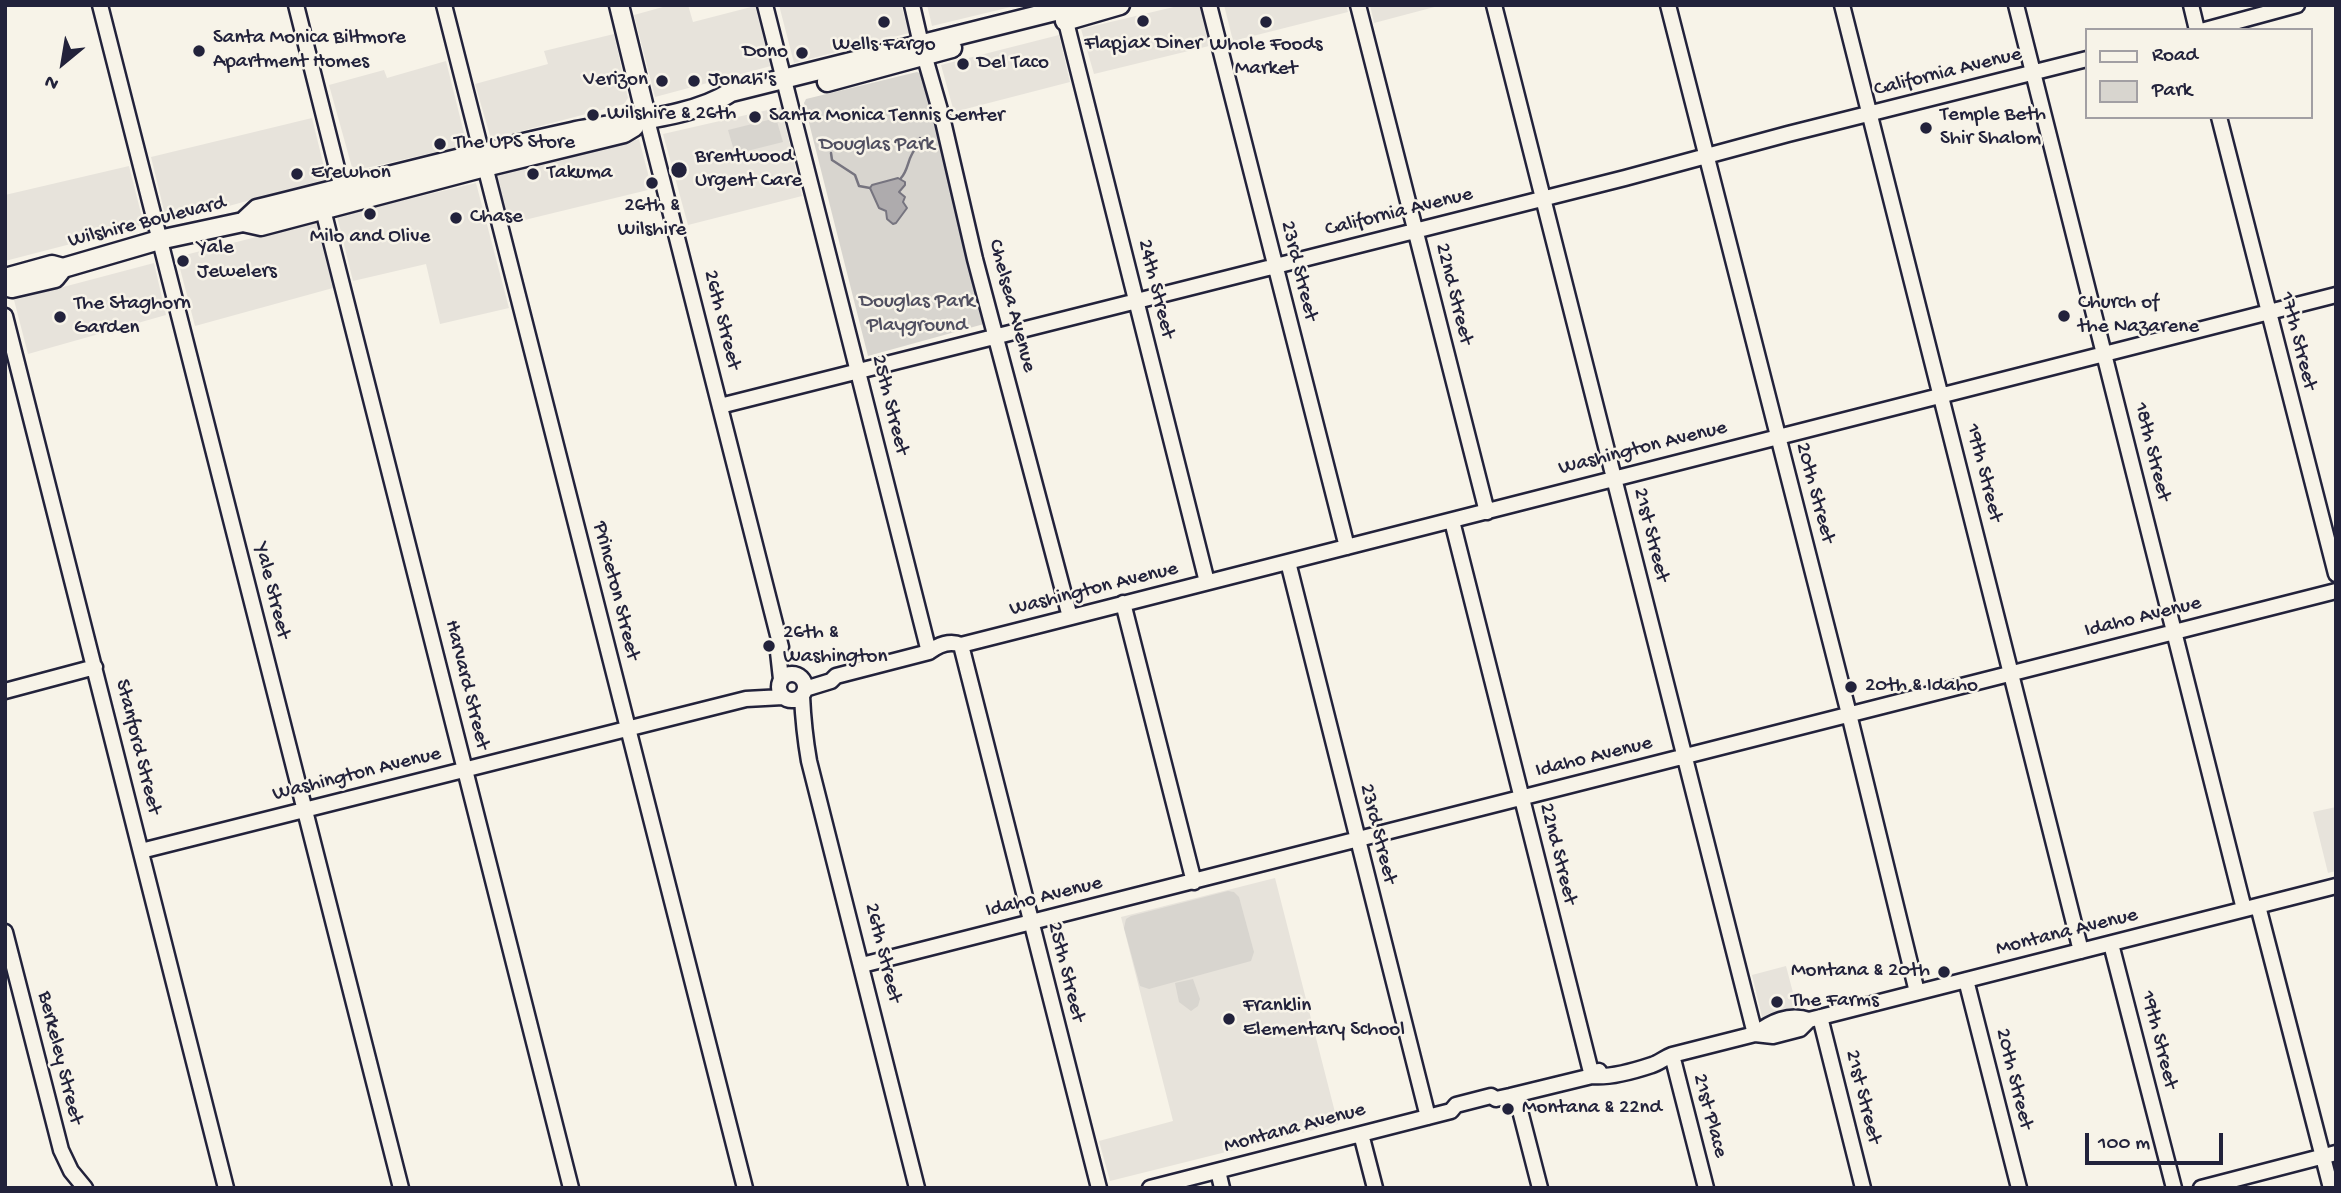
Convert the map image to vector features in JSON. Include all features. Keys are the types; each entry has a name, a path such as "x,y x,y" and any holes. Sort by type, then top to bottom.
{"main road":[{"name":"26th Street","path":"619,5 647,120"},
{"name":"Wilshire Boulevard","path":"5,278 52,265 64,268 159,240 243,222 261,226 321,202 608,124 647,120 718,101 731,92 785,86 1067,10 1120,5"},
{"name":"Wilshire Boulevard","path":"5,286 12,288 55,278 64,268"}],"street":[{"name":"Yale Street","path":"100,5 401,1188"},
{"path":"296,5 344,196"},
{"name":"Princeton Street","path":"444,5 745,1188"},
{"name":"25th Street","path":"765,5 929,652"},
{"name":"Chelsea Avenue","path":"912,5 942,117 975,259 1070,617"},
{"name":"23rd Street","path":"1209,5 1347,547"},
{"name":"22nd Street","path":"1357,5 1487,512"},
{"name":"21st Street","path":"1494,5 1755,1034"},
{"name":"20th Street","path":"1668,5 1917,992"},
{"name":"19th Street","path":"1842,5 2081,951"},
{"name":"18th Street","path":"2016,5 2175,632 2251,908 2329,1155 2331,1188"},
{"path":"2191,5 2197,28"},
{"path":"2212,28 2297,5"},
{"name":"24th Street","path":"1067,10 1207,582"},
{"name":"California Avenue","path":"720,406 2086,59"},
{"name":"17th Street","path":"2220,119 2336,574"},
{"name":"26th Street","path":"647,120 781,647 787,649 797,723 803,730 917,1188"},
{"name":"Harvard Street","path":"321,202 571,1188"},
{"name":"Washington Avenue","path":"141,851 792,687 831,681 836,676 929,652 954,642 961,645 2336,295"},
{"name":"Stanford Street","path":"5,316 226,1188"},
{"name":"22nd Street","path":"1452,521 1592,1076"},
{"name":"23rd Street","path":"1288,562 1428,1117"},
{"name":"Idaho Avenue","path":"862,965 2336,591"},
{"path":"1123,603 1194,882"},
{"name":"25th Street","path":"961,645 1099,1188"},
{"path":"5,691 95,667"},
{"name":"Montana Avenue","path":"1150,1188 1451,1111 1456,1105 1491,1096 1496,1099 1592,1076 1603,1077 1755,1034 1773,1036 1800,1029 1814,1019 2336,886"},
{"name":"Berkeley Street","path":"5,932 61,1150 71,1171 85,1188"},
{"name":"19th Street","path":"2111,944 2174,1188"},
{"name":"20th Street","path":"1966,980 2019,1188"},
{"name":"21st Street","path":"1814,1019 1863,1188"},
{"name":"21st Place","path":"1667,1057 1706,1188"},
{"path":"1516,1095 1540,1188"},
{"path":"1361,1134 1375,1188"},
{"path":"2201,1188 2329,1155"},
{"path":"1218,1171 1222,1188"}],"shaded area":[{"path":"670,5 688,5 693,22 755,6 771,66 655,97 634,15"},
{"path":"779,5 901,5 909,33 794,63"},
{"path":"927,5 1019,5 932,26"},
{"path":"1182,5 1200,6 1209,46 1094,74 1081,29"},
{"name":"Whole Foods Market","path":"1224,5 1346,5 1348,12 1233,41"},
{"path":"1370,5 1442,5 1374,23"},
{"path":"614,34 628,98 624,104 491,139 475,84 548,64 544,51"},
{"path":"1059,35 1070,82 954,112 941,65"},
{"path":"446,61 467,145 353,171 329,85 384,70 387,78"},
{"path":"781,107 802,196 688,225 663,134"},
{"path":"312,118 327,179 167,223 151,157"},
{"path":"639,139 652,189 504,225 492,175"},
{"path":"129,166 144,225 5,261 5,195"},
{"path":"898,178 905,182 899,192 905,197 903,202 907,208 893,224 887,219 886,211 879,208 870,188 872,185"},
{"path":"476,183 509,308 440,324 426,264 353,281 337,216"},
{"path":"316,222 333,288 195,326 177,257"},
{"path":"154,263 166,315 28,354 14,300"},
{"path":"2336,807 2336,871 2328,873 2313,812"},
{"name":"Franklin Elementary School","path":"1275,878 1338,1124 1110,1181 1099,1141 1173,1121 1121,917"},
{"path":"1786,966 1797,1008 1762,1017 1752,975"}],"green space":[{"name":"Douglas Park","path":"917,72 922,74 984,324 868,356 804,103 806,99"},
{"path":"776,118 783,142 735,154 728,130"},
{"path":"1228,891 1239,897 1254,952 1251,961 1149,989 1140,986 1124,928 1126,919"},
{"path":"1193,979 1200,999 1198,1006 1191,1011 1179,1002 1175,983"}],"waterway":[{"path":"901,178 920,138"},
{"path":"831,153 832,160 855,175 859,186 870,188"}],"place":[{"name":"Flapjax Diner","path":"1143,21"},
{"name":"Wells Fargo","path":"884,22"},
{"name":"Whole Foods Market","path":"1266,22"},
{"name":"Santa Monica Biltmore Apartment Homes","path":"199,51"},
{"name":"Dono","path":"802,53"},
{"name":"Del Taco","path":"963,64"},
{"name":"Verizon","path":"662,81"},
{"name":"Jonah's","path":"694,81"},
{"name":"Wilshire & 26th","path":"593,115"},
{"name":"Santa Monica Tennis Center","path":"755,117"},
{"name":"Temple Beth Shir Shalom","path":"1926,128"},
{"name":"The UPS Store","path":"440,144"},
{"name":"Brentwood Urgent Care","path":"679,170"},
{"name":"Erewhon","path":"297,174"},
{"name":"Takuma","path":"533,174"},
{"name":"26th & Wilshire","path":"652,183"},
{"name":"Milo and Olive","path":"370,214"},
{"name":"Chase","path":"456,218"},
{"name":"Yale Jewelers","path":"183,261"},
{"name":"Church of the Nazarene","path":"2064,316"},
{"name":"The Staghorn Garden","path":"60,317"},
{"name":"26th & Washington","path":"769,646"},
{"name":"20th & Idaho","path":"1851,687"},
{"name":"Montana & 20th","path":"1944,972"},
{"name":"The Farms","path":"1777,1002"},
{"name":"Franklin Elementary School","path":"1229,1019"},
{"name":"Montana & 22nd","path":"1508,1109"}],"park label":[{"name":"Douglas Park Playground","path":"917,315"}]}
